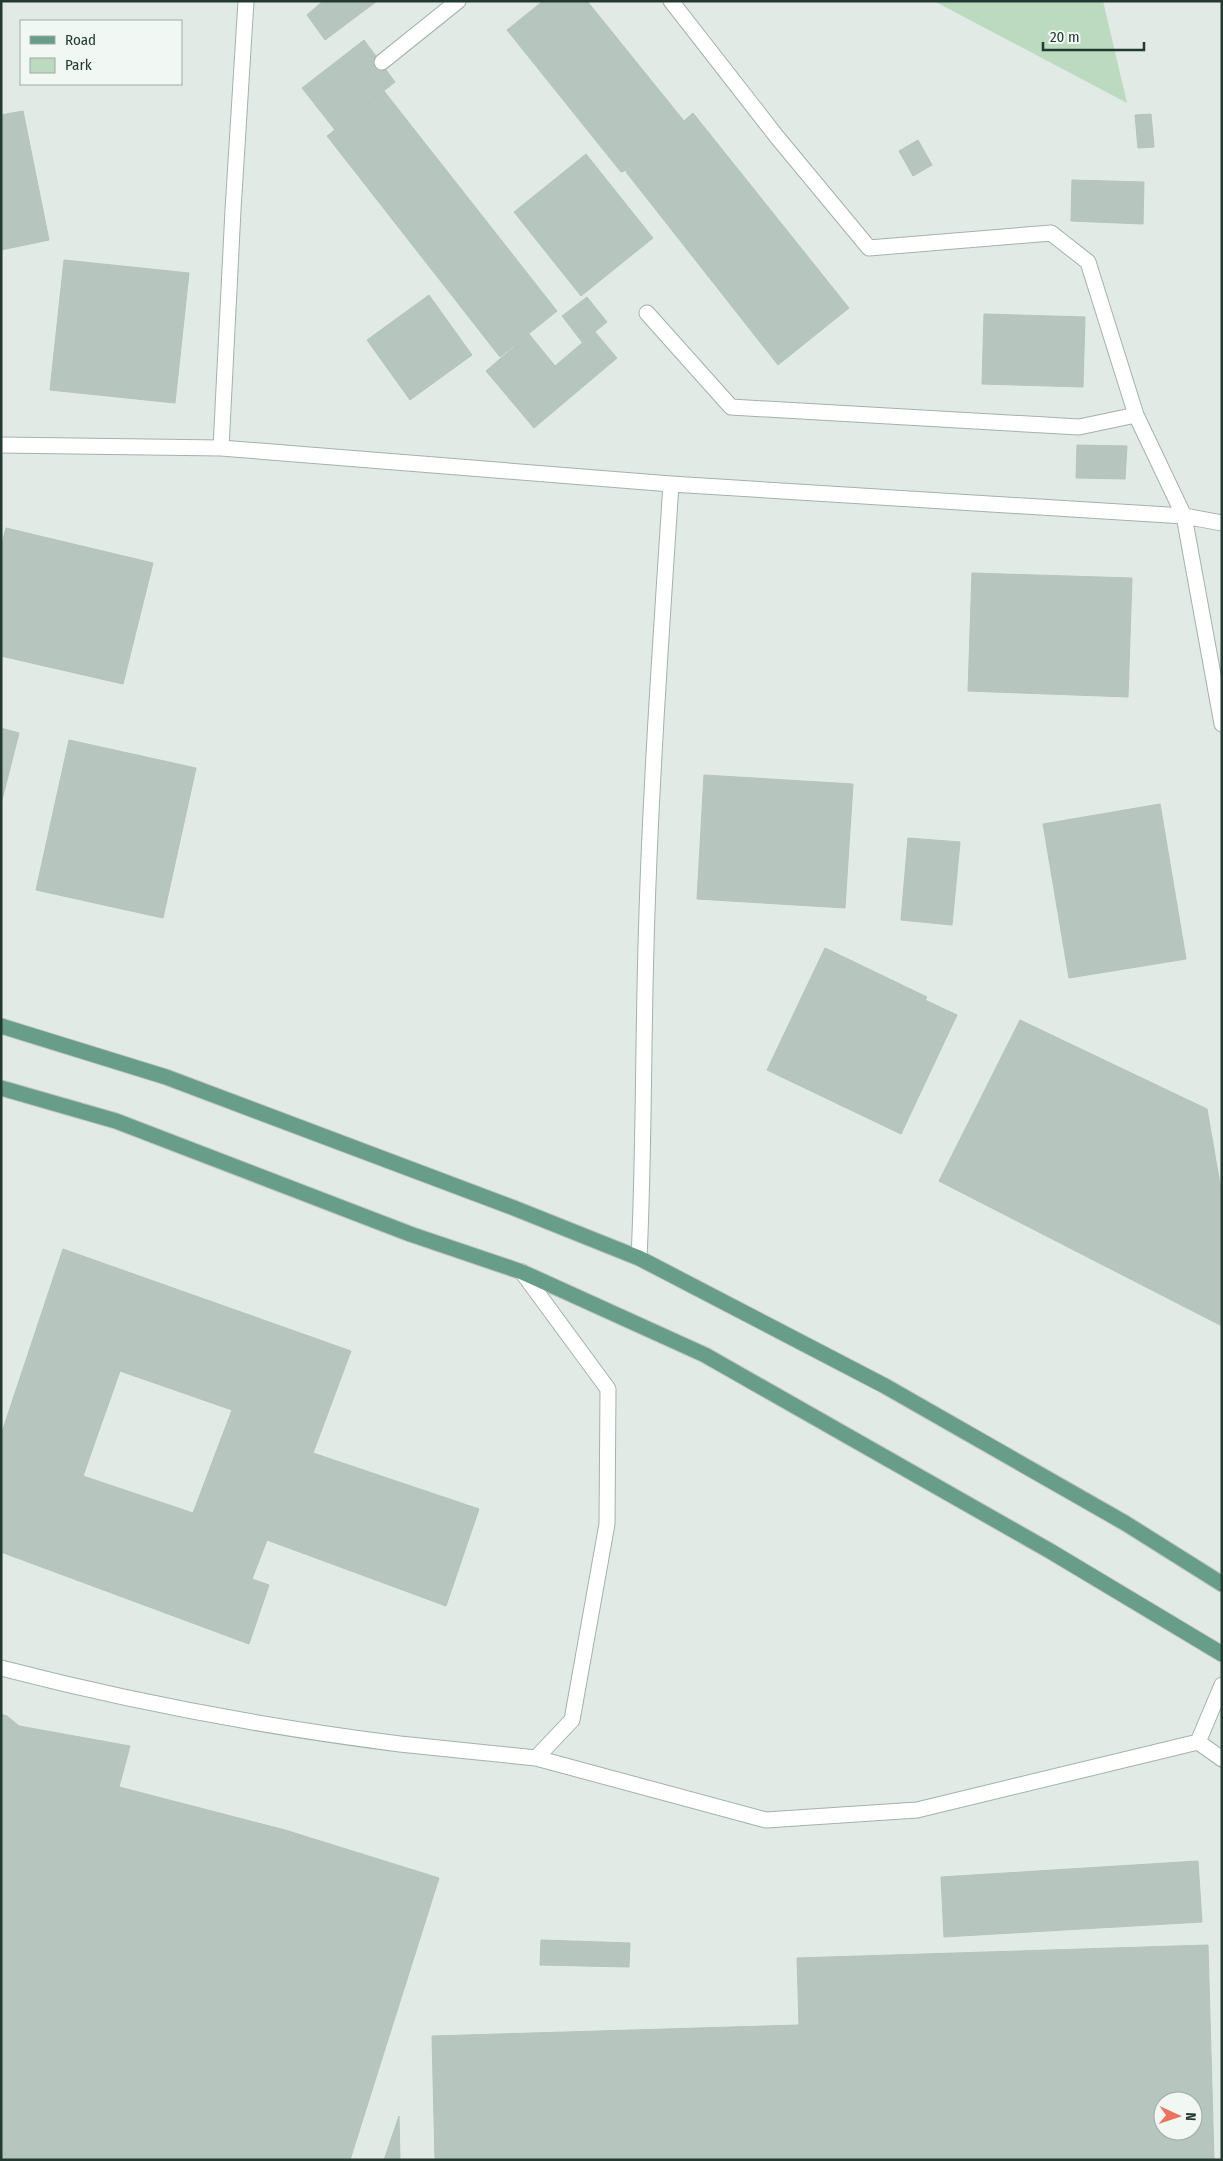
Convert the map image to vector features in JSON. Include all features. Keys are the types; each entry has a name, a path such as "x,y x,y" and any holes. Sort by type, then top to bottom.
{"main road":[{"path":"1,1026 166,1077 496,1201 639,1258 885,1386 1125,1523 1222,1584"},
{"path":"1,1088 116,1121 410,1234 522,1272 706,1355 1050,1551 1222,1654"}],"street":[{"path":"221,448 246,1"},
{"path":"382,62 458,1"},
{"path":"671,1 777,136 869,248 1051,234 1088,262 1136,415 1184,516 1222,724"},
{"path":"648,313 732,408 1079,428 1136,415"},
{"path":"1,445 221,448 671,484 1184,516 1222,523"},
{"path":"639,1258 643,1177 646,935 671,484"},
{"path":"522,1272 608,1389 607,1524 572,1720 536,1758"},
{"path":"1,1668 85,1690 218,1716 400,1744 536,1758 766,1820 917,1810 1198,1742 1222,1759"},
{"path":"1198,1742 1222,1685"}],"green space":[{"path":"934,1 1103,1 1127,103"}],"building":[{"path":"323,1 377,1 325,40 307,15"},
{"path":"543,1 587,1 684,121 627,170 621,172 507,30"},
{"path":"364,40 395,82 335,130 302,88"},
{"path":"384,91 557,311 500,357 327,136"},
{"path":"23,111 49,240 1,250 1,115"},
{"path":"693,113 849,308 778,365 626,172"},
{"path":"1151,114 1154,147 1138,148 1135,115"},
{"path":"918,140 932,165 913,176 899,151"},
{"path":"586,154 653,238 581,296 514,212"},
{"path":"1072,180 1144,182 1143,224 1071,221"},
{"path":"64,260 189,273 175,403 50,390"},
{"path":"429,295 472,355 410,400 367,340"},
{"path":"587,297 607,322 582,342 562,316"},
{"path":"984,314 1085,317 1083,387 982,384"},
{"path":"595,332 617,358 534,428 486,371 529,334 555,366"},
{"path":"1077,445 1127,446 1125,479 1076,478"},
{"path":"6,528 153,563 123,684 1,656 1,547"},
{"path":"972,573 1132,578 1128,697 968,691"},
{"path":"1,728 19,733 1,804"},
{"path":"69,740 196,768 163,918 36,890"},
{"path":"704,775 853,784 845,908 697,899"},
{"path":"1160,804 1186,959 1069,978 1043,824"},
{"path":"908,838 960,842 952,925 901,920"},
{"path":"825,948 927,997 925,1000 957,1015 901,1134 767,1070"},
{"path":"1020,1020 1207,1109 1222,1196 1222,1326 939,1181"},
{"path":"63,1249 351,1351 313,1453 479,1509 446,1606 267,1540 252,1579 269,1585 249,1644 1,1552 1,1435","holes":["120,1371 232,1410 193,1513 83,1476"]},
{"path":"1,1714 7,1716 19,1726 130,1746 119,1787 285,1830 439,1878 350,2160 1,2160"},
{"path":"1198,1861 1202,1922 944,1937 941,1877"},
{"path":"541,1940 630,1943 629,1967 540,1965"},
{"path":"1208,1945 1214,2160 435,2160 432,2036 799,2025 797,1958"},
{"path":"399,2116 400,2160 384,2160"}]}
